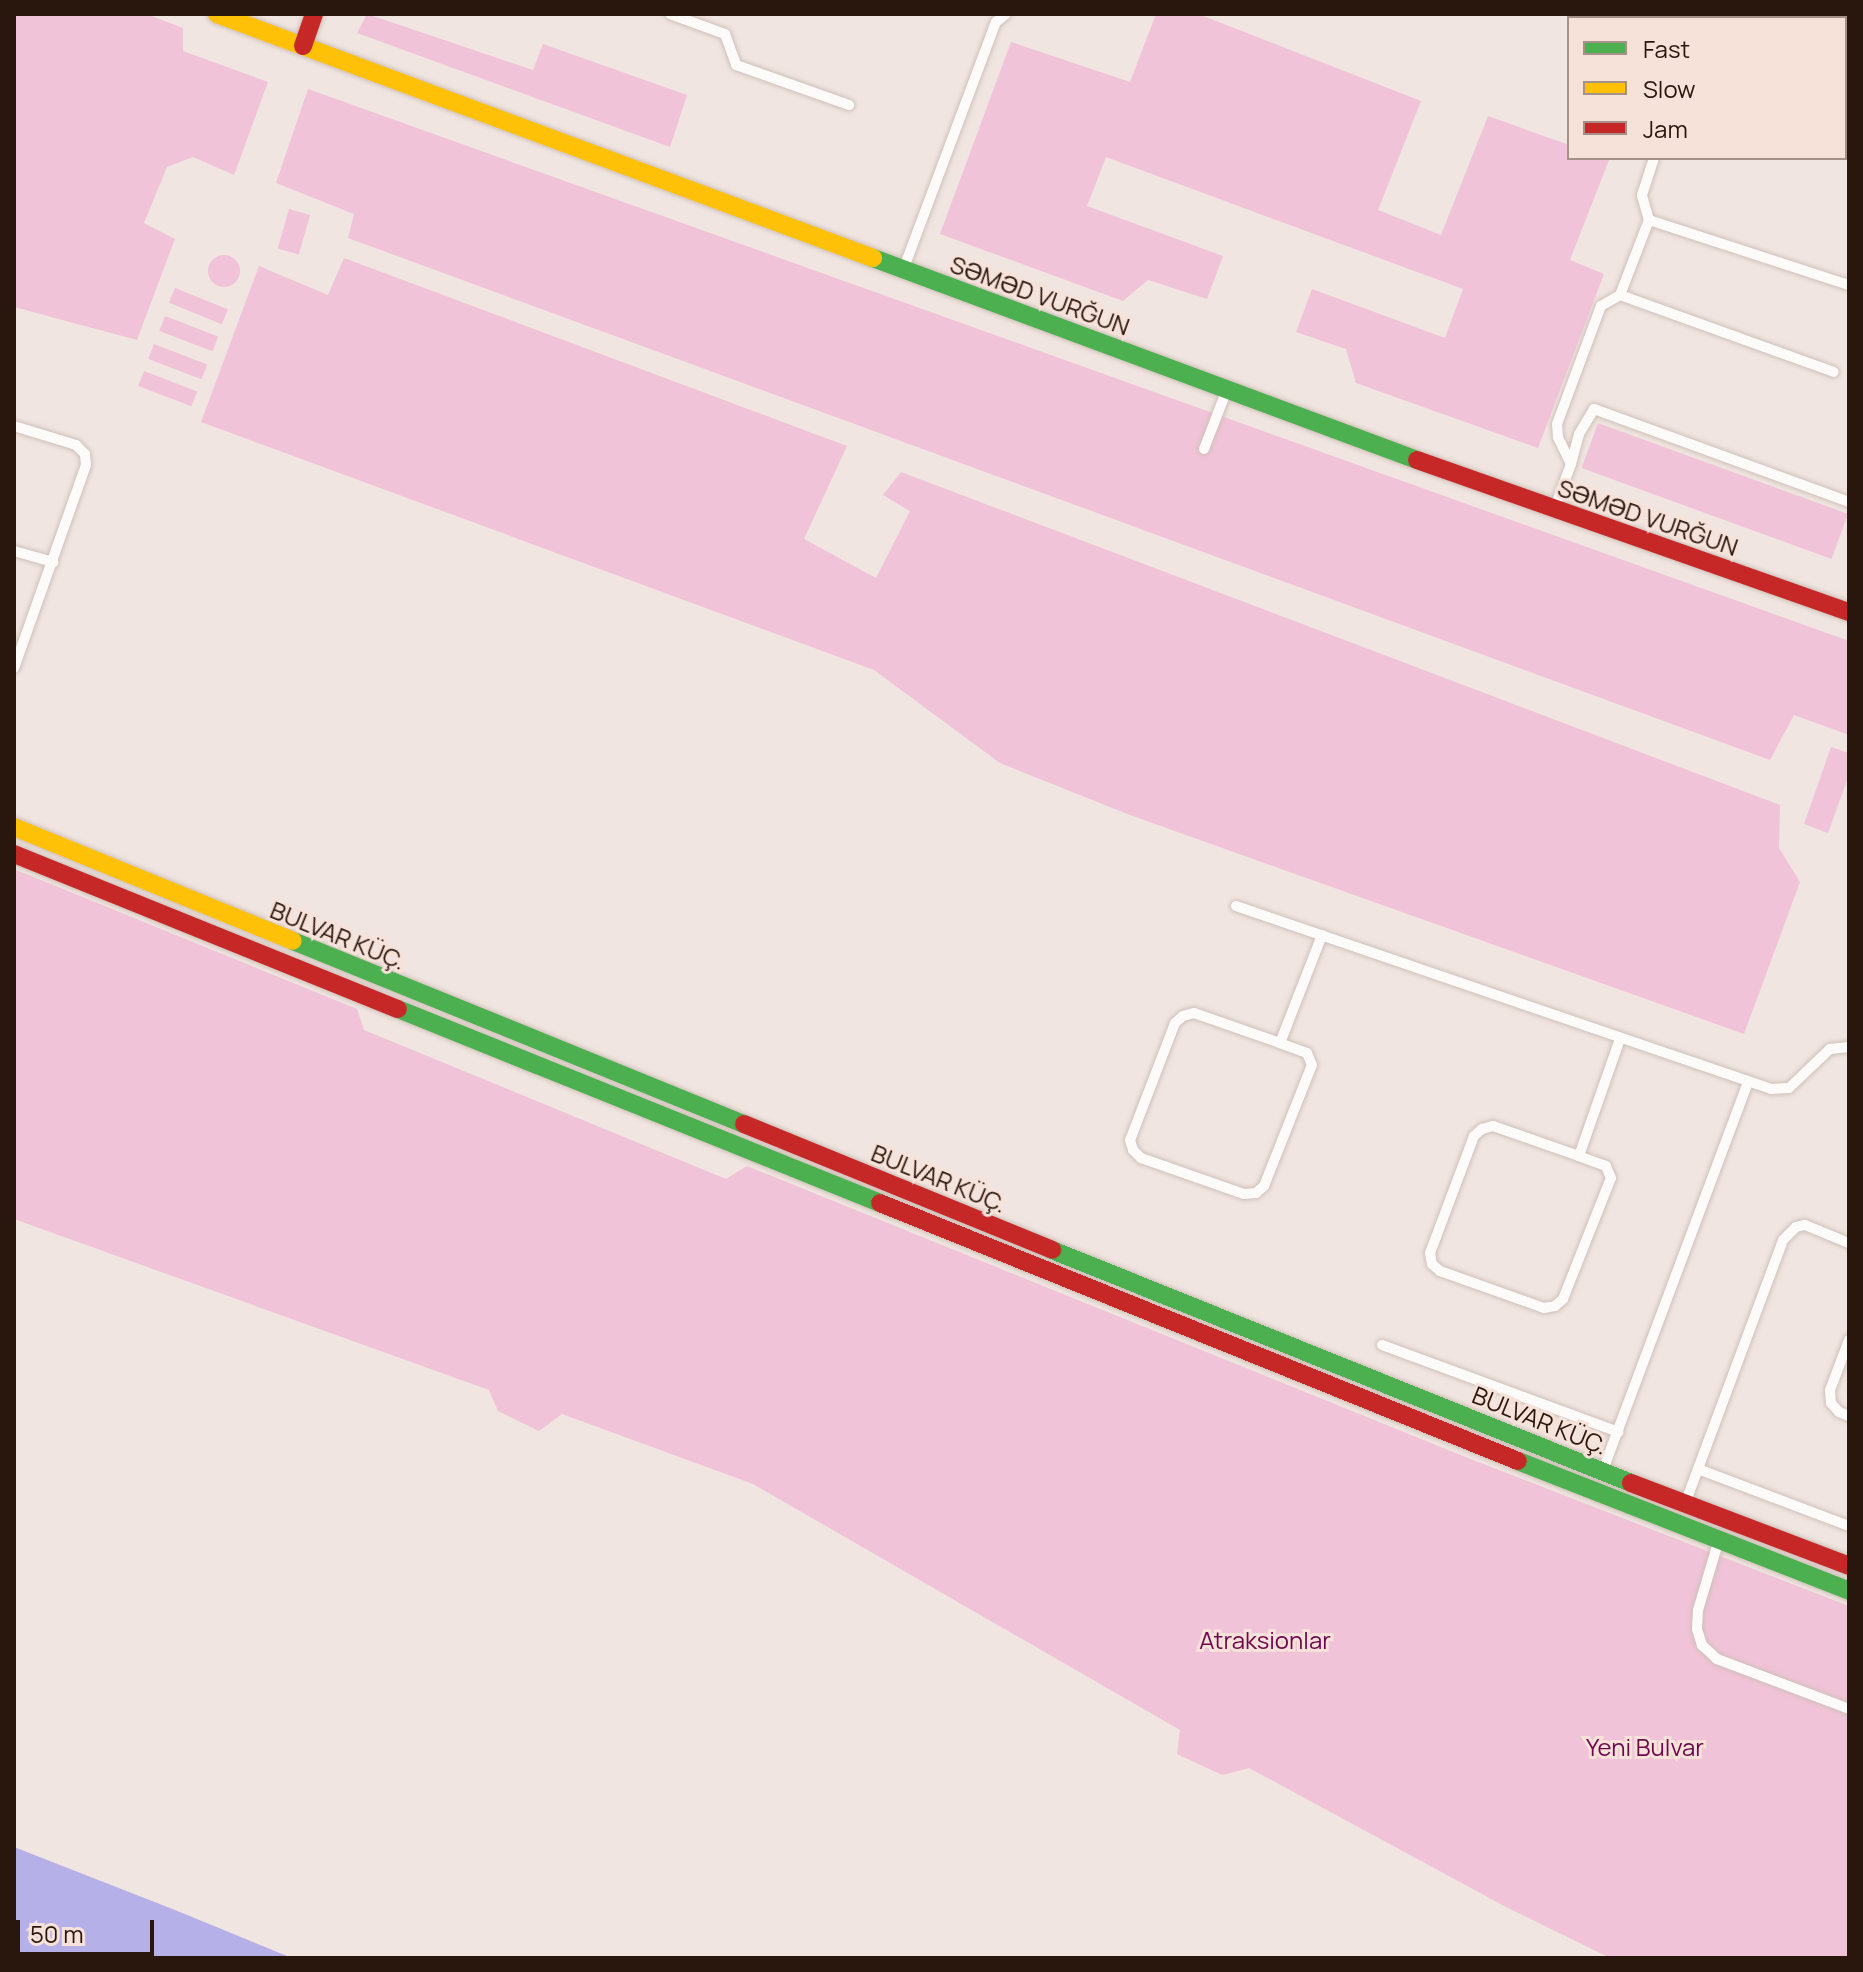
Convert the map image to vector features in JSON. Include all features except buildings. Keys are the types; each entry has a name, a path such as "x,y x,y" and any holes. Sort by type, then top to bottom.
{"street":[{"name":"SƏMƏD VURĞUN","path":"217,14 1554,511 1849,612"},
{"path":"303,46 314,14"},
{"name":"BULVAR KÜÇ.","path":"14,827 397,985 1603,1471 1849,1566"},
{"name":"BULVAR KÜÇ.","path":"14,854 1849,1591"},
{"path":"389,1007 397,985"},
{"path":"775,1162 784,1140"}],"lane":[{"path":"670,14 725,34 736,65 849,105"},
{"path":"903,270 996,22 1006,14"},
{"path":"1571,464 1558,437 1557,424 1601,306 1620,295 1649,220 1642,195 1653,160"},
{"path":"1649,220 1849,285"},
{"path":"1620,295 1834,372"},
{"path":"1204,449 1227,390"},
{"path":"1554,511 1579,434 1594,409 1849,502"},
{"path":"14,426 76,445 85,454 86,465 14,668"},
{"path":"14,551 53,562"},
{"path":"1236,906 1779,1091 1789,1088 1830,1049 1849,1047"},
{"path":"1280,1043 1322,935"},
{"path":"1194,1013 1280,1043 1307,1053 1312,1065 1264,1186 1256,1193 1244,1194 1141,1158 1133,1150 1130,1140 1175,1023 1183,1016 1194,1013"},
{"path":"1579,1156 1620,1039"},
{"path":"1603,1471 1748,1082"},
{"path":"1493,1126 1579,1156 1606,1166 1611,1178 1563,1299 1555,1306 1544,1308 1440,1271 1432,1264 1430,1253 1474,1136 1482,1129 1493,1126"},
{"path":"1685,1503 1788,1233 1805,1225 1849,1243"},
{"path":"1849,1340 1830,1390 1831,1403 1849,1416"},
{"path":"1382,1345 1618,1432"},
{"path":"1698,1469 1849,1526"},
{"path":"1719,1541 1698,1610 1697,1629 1702,1645 1717,1659 1849,1709"}],"green space":[{"path":"14,14 146,14 183,28 183,51 268,82 234,175 193,157 167,167 144,223 175,239 137,340 14,307"},
{"path":"367,14 533,70 543,44 687,95 670,147 357,33"},
{"path":"1156,14 1198,14 1421,101 1378,210 1441,235 1488,116 1567,144 1567,160 1609,160 1570,260 1604,274 1538,448 1356,383 1346,349 1296,332 1312,289 1445,338 1463,289 1106,157 1087,206 1223,256 1207,299 1148,280 1123,301 940,234 1011,42 1130,82"},
{"path":"308,89 1849,641 1849,735 1794,715 1770,760 348,238 354,214 276,183"},
{"path":"289,209 310,215 299,254 278,248"},
{"path":"224,255 235,260 240,271 235,282 224,287 213,282 208,271 213,260"},
{"path":"344,258 847,446 804,539 876,578 910,511 883,495 901,472 1780,805 1779,848 1800,882 1744,1034 1130,815 1000,763 874,670 201,422 259,266 328,295"},
{"path":"175,288 228,309 222,324 169,303"},
{"path":"165,316 218,336 212,351 159,331"},
{"path":"154,344 207,364 201,379 148,359"},
{"path":"144,371 197,391 191,406 138,386"},
{"path":"1598,423 1848,514 1832,559 1582,468"},
{"path":"1831,747 1849,753 1849,775 1828,833 1804,824"},
{"name":"Yeni Bulvar","path":"14,869 357,1009 364,1030 726,1179 747,1166 1468,1458 1849,1606 1849,1958 1610,1958 1506,1907 1249,1768 1222,1775 1177,1754 1180,1730 753,1484 562,1414 539,1431 498,1411 489,1390 14,1219"}],"shaded area":[{"path":"14,1847 175,1910 292,1958 14,1958"}],"traffic: fast":[{"path":"873,258 1417,460"},
{"path":"293,941 744,1124"},
{"path":"398,1009 880,1203"},
{"path":"1052,1250 1631,1483"},
{"path":"1518,1461 1849,1591"}],"traffic: slow":[{"path":"217,14 873,258"},
{"path":"14,827 293,941"}],"traffic: jam":[{"path":"303,46 314,14"},
{"path":"1417,460 1849,612"},
{"path":"14,854 398,1009"},
{"path":"744,1124 1052,1250"},
{"path":"880,1203 1518,1461"},
{"path":"1631,1483 1849,1566"}],"park label":[{"name":"Atraksionlar","path":"1265,1640"}]}
